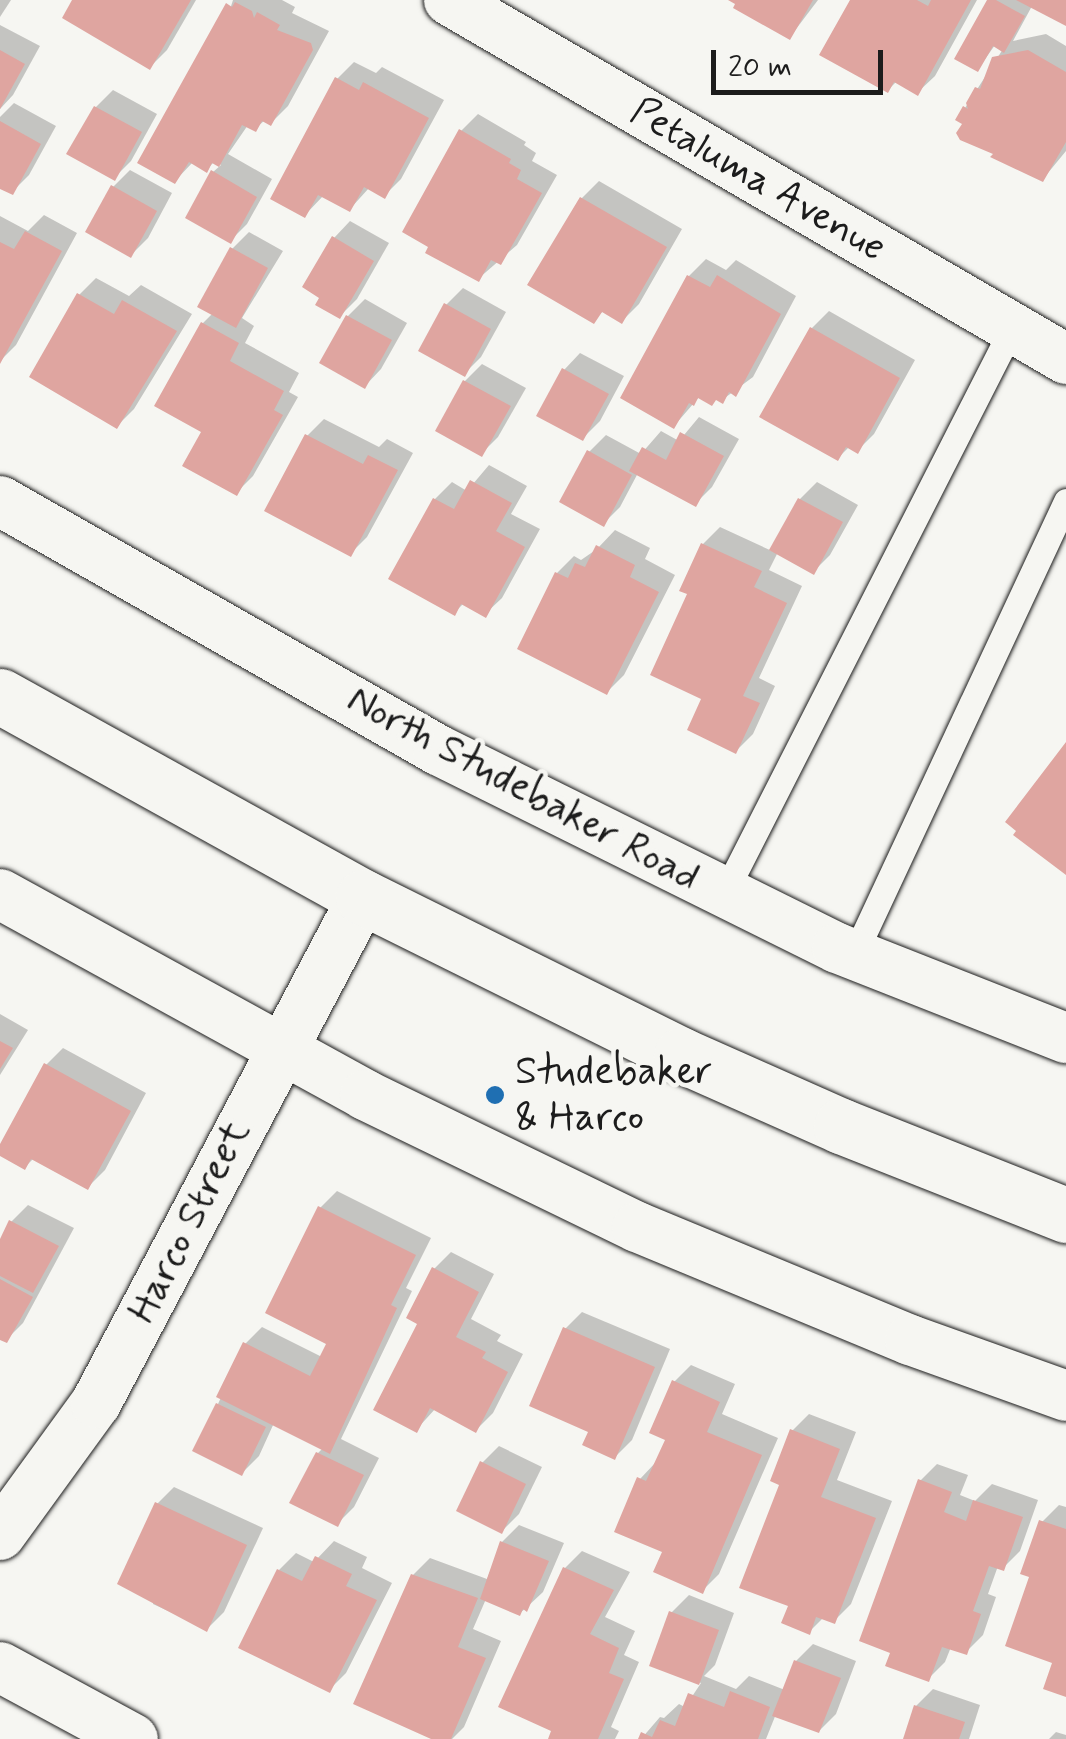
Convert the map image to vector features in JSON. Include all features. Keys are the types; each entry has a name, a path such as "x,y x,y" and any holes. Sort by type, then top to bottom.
{"main road":[{"path":"0,696 363,896 681,1055 841,1126 1066,1216"}],"street":[{"name":"Petaluma Avenue","path":"450,0 1066,359"},
{"name":"North Studebaker Road","path":"0,501 438,750 854,956 1066,1038"},
{"path":"0,894 280,1050 637,1227 910,1340 1066,1396"},
{"name":"Harco Street","path":"0,1536 96,1403 363,896"},
{"path":"0,1667 133,1739"}],"lane":[{"path":"724,894 1012,328"},
{"path":"854,956 1066,501"}],"building":[{"path":"72,0 191,0 150,70 62,18"},
{"path":"728,0 813,0 790,40 733,8 735,4"},
{"path":"850,0 917,0 928,6 931,0 971,0 918,96 894,82 888,93 819,55"},
{"path":"987,0 996,0 1025,16 1004,53 993,46 978,72 954,59"},
{"path":"1016,0 1066,0 1066,26"},
{"path":"235,2 252,11 254,18 257,12 280,25 277,30 311,43 313,50 271,126 262,121 256,132 242,125 219,167 212,163 207,173 189,162 175,184 137,163 226,3 232,7"},
{"path":"0,50 25,64 0,109"},
{"path":"1028,50 1066,72 1066,142 1043,182 990,157 993,154 960,140 956,133 962,124 955,120 963,106 968,109 966,103 975,87 980,89 992,57"},
{"path":"335,77 359,90 363,82 429,118 385,199 364,187 350,212 318,195 305,218 270,199"},
{"path":"94,106 142,132 115,181 66,154"},
{"path":"0,121 41,144 13,195 0,189"},
{"path":"459,129 511,159 509,163 521,170 517,179 542,193 501,265 491,260 479,282 425,253 428,247 402,232"},
{"path":"211,170 257,197 231,244 185,218"},
{"path":"111,185 157,211 131,258 85,232"},
{"path":"580,197 667,247 622,324 602,312 594,324 527,285"},
{"path":"25,231 62,251 0,364 0,242 14,249"},
{"path":"332,236 374,261 340,319 315,305 319,298 302,287"},
{"path":"230,247 268,268 236,328 197,307"},
{"path":"687,275 710,287 717,275 781,314 736,397 729,392 723,404 716,400 712,406 698,398 694,406 689,403 674,429 620,398"},
{"path":"77,293 114,314 122,300 177,331 117,429 29,377"},
{"path":"444,303 491,329 465,377 418,351"},
{"path":"346,315 392,340 365,389 319,363"},
{"path":"201,322 239,343 230,361 284,391 274,410 283,415 237,496 182,466 201,432 154,406"},
{"path":"810,327 900,378 858,454 846,447 838,461 759,417"},
{"path":"562,368 609,394 583,441 536,416"},
{"path":"463,380 511,406 482,457 435,431"},
{"path":"680,432 724,456 696,507 629,471 642,447 666,460"},
{"path":"305,434 363,464 368,455 398,470 351,557 264,511"},
{"path":"587,450 632,475 604,527 559,502"},
{"path":"470,480 512,503 496,531 525,547 486,618 461,604 455,616 388,579 433,498 454,509"},
{"path":"798,498 843,522 814,575 769,550"},
{"path":"701,543 762,571 754,587 787,603 743,696 760,703 736,754 687,730 701,699 650,675 687,594 679,591"},
{"path":"596,545 635,565 630,577 659,592 607,695 517,649 555,572 568,578 575,563 585,567"},
{"path":"1066,742 1066,875 1013,835 1016,831 1005,822"},
{"path":"0,1041 13,1048 0,1069"},
{"path":"44,1063 131,1111 88,1190 31,1159 25,1170 0,1156 0,1144"},
{"path":"318,1206 416,1255 391,1305 397,1308 330,1454 216,1397 243,1342 310,1376 326,1344 265,1313"},
{"path":"9,1220 59,1246 33,1293 0,1276 0,1239"},
{"path":"432,1267 479,1292 456,1337 486,1352 482,1358 508,1372 476,1433 430,1408 417,1433 373,1410 417,1324 406,1318"},
{"path":"0,1279 33,1297 7,1343 0,1340"},
{"path":"563,1327 655,1367 615,1460 582,1445 588,1432 529,1406"},
{"path":"672,1380 720,1402 707,1432 762,1455 703,1594 653,1572 662,1552 614,1532 637,1477 646,1481 665,1440 649,1433"},
{"path":"216,1403 266,1427 242,1476 192,1451"},
{"path":"790,1429 840,1449 821,1497 876,1518 835,1624 816,1617 810,1635 781,1623 788,1606 739,1588 779,1485 770,1481"},
{"path":"316,1452 364,1475 338,1527 289,1503"},
{"path":"480,1461 526,1484 502,1534 456,1511"},
{"path":"918,1479 952,1492 944,1512 966,1521 973,1500 1023,1517 1004,1571 989,1566 973,1611 981,1614 967,1655 942,1647 929,1682 885,1666 890,1653 859,1641"},
{"path":"155,1502 247,1545 207,1632 117,1584"},
{"path":"1039,1520 1066,1529 1066,1697 1043,1689 1052,1663 1005,1646 1029,1577 1020,1574"},
{"path":"500,1541 549,1561 527,1612 523,1609 520,1616 480,1599"},
{"path":"315,1556 352,1574 346,1586 377,1600 330,1693 238,1648 277,1569 302,1581"},
{"path":"563,1567 614,1590 590,1634 619,1648 609,1673 624,1679 598,1739 548,1739 551,1731 498,1707"},
{"path":"411,1574 478,1598 458,1647 486,1658 451,1739 431,1739 353,1704"},
{"path":"669,1611 719,1630 699,1685 649,1666"},
{"path":"794,1660 841,1678 819,1733 772,1716"},
{"path":"730,1691 770,1707 758,1739 638,1739 641,1732 652,1737 660,1720 675,1726 688,1693 724,1707"},
{"path":"914,1705 965,1722 959,1739 903,1739"}],"place":[{"name":"Studebaker & Harco","path":"495,1095"}]}
